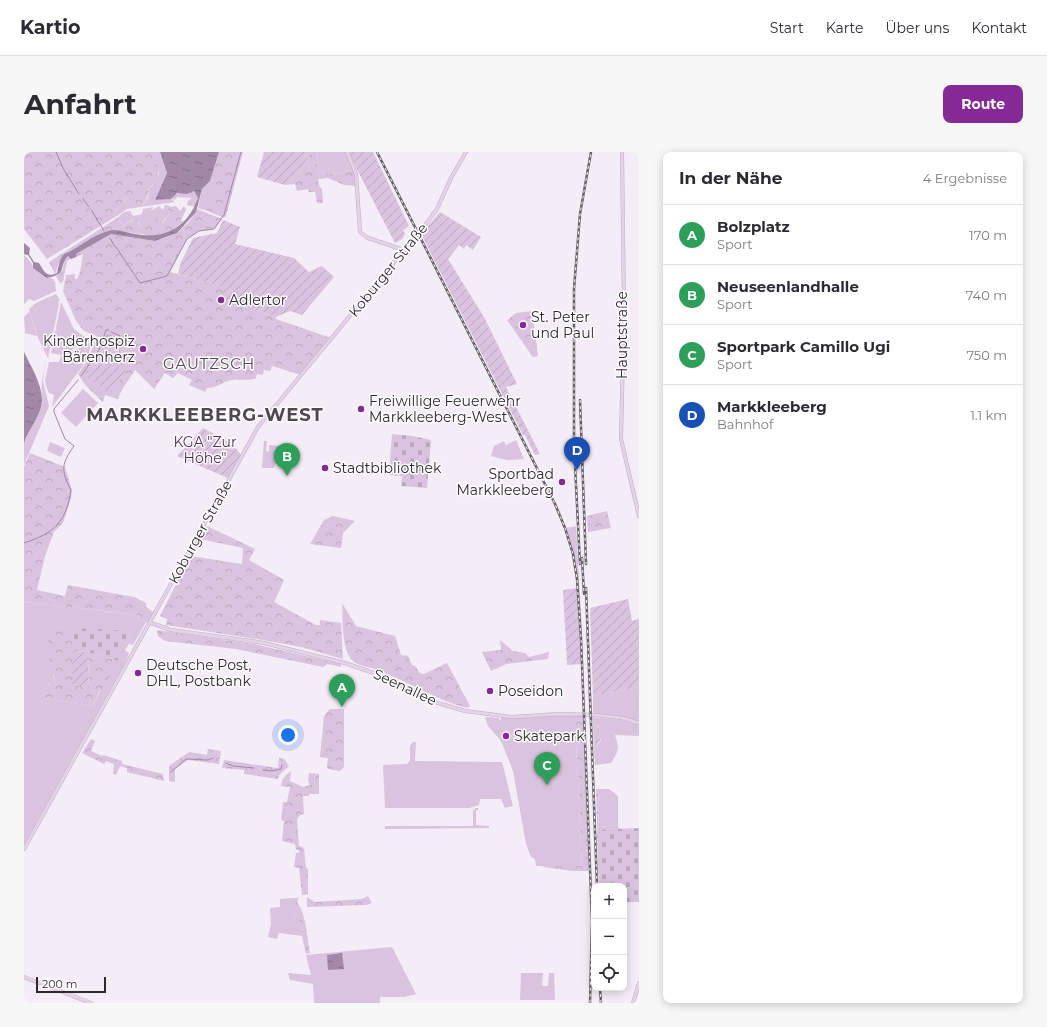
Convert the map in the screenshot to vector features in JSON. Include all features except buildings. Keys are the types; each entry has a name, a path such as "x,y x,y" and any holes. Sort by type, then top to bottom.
{"main road":[{"path":"347,152 356,174 359,226 362,235 404,250"},
{"name":"Koburger Straße","path":"24,848 151,622 258,427 420,232 435,211 466,152"},
{"name":"Hauptstraße","path":"622,152 624,319 621,439 639,516"},
{"name":"Seenallee","path":"151,622 171,630 258,642 343,662 385,677 438,703 465,711 512,717 565,714 600,716 622,718 639,723"},
{"path":"24,977 91,1003"},
{"path":"633,1003 639,983"}],"green space":[{"path":"24,152 154,152 158,167 158,176 149,188 147,198 142,206 136,206 125,198 124,204 116,211 115,217 47,259 24,229"},
{"path":"154,152 160,152 167,173 155,200 171,199 175,202 127,209 115,217 118,207 124,204 125,198 142,206 148,198 149,188 152,186 159,174"},
{"path":"219,152 243,152 226,216 224,218 203,209 208,203 212,204 212,197 222,184 216,185 215,181 210,181"},
{"path":"264,152 310,152 309,157 300,171 285,185 257,177"},
{"path":"310,152 317,152 318,170 322,172 336,173 355,170 356,186 344,185 328,178 318,179 319,186 322,189 323,203 317,203 315,192 309,192 308,189 297,191 295,184 285,185 300,171 309,157"},
{"path":"317,152 347,152 355,170 336,173 322,172 318,170"},
{"path":"348,152 373,152 409,226 403,230 405,234 402,239 395,243"},
{"path":"210,181 216,181 216,184 223,183 212,204 204,210 198,208 202,189"},
{"path":"194,191 198,198 195,207 187,205 188,201 192,198 177,197 175,200 172,199 174,194"},
{"path":"165,205 167,205 169,214 162,223 148,219 144,221 144,227 140,227 139,223 132,220 123,226 117,218 124,212 130,211 133,216 142,214 143,209 153,207 151,211 159,206 163,210"},
{"path":"167,205 171,207 176,206 180,211 184,206 186,210 181,220 183,222 169,232 154,236 113,230 64,254 55,274 49,262 117,218 123,226 135,219 140,227 143,227 144,221 152,217 159,219 163,223 169,214"},
{"path":"197,209 222,219 214,229 199,231 187,239 170,272 225,288 223,299 331,338 301,375 272,366 270,371 264,370 263,375 257,374 256,378 250,380 231,380 214,387 207,388 205,392 189,385 192,380 178,373 173,378 165,373 154,389 135,370 123,388 118,399 105,395 103,402 86,386 78,374 86,363 96,339 105,342 106,340 84,331 76,321 63,291 66,275 75,274 75,279 77,279 80,272 83,254 76,257 76,254 111,234 155,241 165,238 177,233 189,222"},
{"path":"440,212 481,237 473,250 466,245 464,249 459,245 448,259 484,317 517,384 506,387 540,454 535,455 525,435 523,435 421,234"},
{"path":"223,220 240,227 235,244 294,258 309,272 322,266 334,277 302,315 290,311 276,317 223,299 224,288 178,274 181,262 193,238 217,233"},
{"path":"24,254 32,264 33,268 49,278 51,277 55,282 56,291 34,301 29,299 24,304"},
{"path":"68,256 71,259 67,261 63,282 60,283 56,276 62,271"},
{"path":"56,294 60,300 58,302 59,304 48,358 38,338 29,309 36,303"},
{"path":"61,302 74,329 90,341 61,355 51,353"},
{"path":"532,311 538,356 533,357 507,320 516,313"},
{"path":"29,312 37,336 25,333 24,317"},
{"path":"92,343 85,363 52,407 54,395 48,392 45,381 49,362 59,362 61,356"},
{"path":"101,353 126,371 110,394 85,376"},
{"path":"46,361 43,381 49,406 24,465 24,444 41,402 42,381"},
{"path":"83,389 98,403 76,427 61,413"},
{"name":"KGA \"Zur Höhe\"","path":"203,428 231,443 242,456 230,479 177,456"},
{"path":"392,434 413,436 431,440 427,488 401,486 402,476 389,475"},
{"path":"516,440 524,459 507,460 491,456 494,446 504,441 506,445"},
{"path":"264,441 267,441 266,452 269,451 269,445 279,446 278,452 276,452 275,458 277,459 274,468 262,468"},
{"path":"50,442 65,448 61,457 47,451"},
{"path":"30,453 65,467 72,490 63,523 54,532 45,556 37,590 65,596 68,585 134,597 146,603 146,607 156,614 151,624 138,619 139,615 24,602 24,467"},
{"path":"607,511 611,528 588,532 587,516"},
{"path":"333,516 355,521 343,533 341,548 310,544 324,520"},
{"path":"207,526 255,549 249,560 284,580 274,602 316,625 320,625 320,620 341,623 343,659 301,647 166,625 167,619 160,616 190,556 242,564 243,548 200,539"},
{"path":"576,526 582,631 576,564 566,528"},
{"path":"577,588 582,664 567,665 563,590"},
{"path":"628,599 632,621 639,619 639,687 593,696 590,608"},
{"path":"24,602 139,615 138,619 146,622 133,645 129,644 125,650 129,653 125,663 24,845","holes":["53,627 132,633 92,706 44,698 49,683 50,686 55,685 56,681 53,677"]},
{"path":"342,603 356,626 395,636 401,655 408,656 412,665 415,666 420,673 424,674 447,663 470,706 467,708 455,705 388,674 354,662 347,651 345,643"},
{"path":"53,627 74,628 73,684 89,688 88,652 118,661 103,690 100,690 92,706 44,698 45,683 55,685 56,681 51,670 48,654 50,631"},
{"path":"74,628 116,630 132,633 118,661 88,652 73,651"},
{"path":"157,630 254,644 341,664 341,667 328,664 323,667 236,649 165,641 158,636"},
{"path":"500,640 513,651 525,653 529,657 549,652 548,659 506,664 491,671 482,652 501,650"},
{"path":"73,651 88,652 89,688 72,684"},
{"path":"639,687 639,723 593,715 593,696"},
{"path":"330,709 344,709 344,767 340,771 328,769 328,758 320,757 324,716"},
{"path":"556,715 583,716 583,719 575,723 582,866 536,866 535,859 531,857 526,844 513,771 501,741 488,726 485,717 499,718 501,720 501,718 524,718"},
{"path":"592,717 622,720 639,725 639,736 615,735 618,749 611,763 595,765 594,750 601,740 599,727 593,724"},
{"path":"583,719 589,871 572,871 544,867 542,866 582,866 575,723"},
{"path":"593,724 601,729 603,735 594,750"},
{"path":"91,739 95,741 91,751 102,756 103,755 122,761 122,764 163,774 164,781 127,772 127,768 120,766 116,775 113,774 114,764 106,761 104,764 82,753"},
{"path":"413,742 416,742 415,761 502,762 513,806 505,808 501,799 480,799 479,805 469,808 385,808 383,765 407,764 410,761 410,746"},
{"path":"208,749 221,751 219,764 188,760 175,769 175,782 169,781 169,766 189,752 207,755"},
{"path":"279,758 284,759 289,766 279,775 278,779 244,774 244,770 222,768 224,760 278,768"},
{"path":"291,771 290,781 303,787 310,785 308,781 309,773 319,774 319,794 309,794 309,796 303,796 304,814 300,815 297,819 299,846 304,848 306,868 308,869 308,894 302,895 299,868 294,867 296,853 299,853 299,851 296,849 295,844 282,841 284,821 281,820 283,802 287,802 290,787 281,786 283,777 284,779 285,776"},
{"path":"596,789 598,789 599,827 618,825 619,831 599,883"},
{"path":"598,789 609,789 618,796 618,825 599,827"},
{"path":"475,808 478,808 478,810 476,810 476,825 489,826 489,828 385,829 385,826 473,826 473,811"},
{"path":"639,828 639,902 627,902 627,883 599,883 597,830"},
{"path":"368,896 372,903 366,905 307,907 307,897 315,902 362,899"},
{"path":"293,898 293,912 298,919 303,936 279,933 277,939 268,937 271,924 270,908 280,907 280,899"},
{"path":"293,898 299,898 297,902 304,919 310,953 306,954 298,919 293,912"},
{"path":"392,947 416,994 404,997 380,997 380,1003 314,1003 313,984 290,980 288,973 311,975 306,955"},
{"path":"521,973 543,973 542,986 548,986 549,973 554,973 555,1000 520,1000"}],"water":[{"path":"160,152 219,152 210,181 202,189 196,212 177,233 155,241 111,234 76,254 76,257 71,259 68,256 63,264 62,270 54,276 47,278 33,268 33,263 28,255 24,254 24,243 30,248 29,254 34,262 39,263 42,269 50,275 57,273 60,260 64,254 102,233 114,230 135,234 157,235 166,233 182,223 194,208 198,198 194,191 187,194 177,193 171,199 155,200 167,173"},
{"path":"24,352 38,380 42,395 42,403 24,444"},
{"path":"342,953 344,969 328,970 327,955"}],"waterway":[{"path":"56,152 64,170 79,194"},
{"path":"116,247 140,283 167,276 187,239 199,231 214,229 224,215 241,152"},
{"path":"83,199 89,207"},
{"path":"92,211 104,231"},
{"path":"110,238 115,247"},
{"path":"81,376 99,350 106,330 109,330"},
{"path":"111,332 120,336"},
{"path":"24,543 44,535 57,525 62,518 69,501 71,490 65,477 64,467 67,457 74,446 65,439 54,409 78,380"},
{"path":"171,772 186,759 208,760 213,758"},
{"path":"226,763 233,766 254,768"},
{"path":"263,770 272,771 281,769 282,765"}],"railway":[{"path":"377,152 555,504 565,528 573,554 577,579 581,638 592,920 590,1003"},
{"path":"580,564 574,446 574,289 580,214 591,152"},
{"path":"580,400 586,564"},
{"path":"582,558 584,594"},
{"path":"586,588 597,883"},
{"path":"600,991 601,1003"}],"place":[{"name":"Adlertor","path":"221,300"},
{"name":"St. Peter und Paul","path":"523,325"},
{"name":"Kinderhospiz Bärenherz","path":"143,349"},
{"name":"Freiwillige Feuerwehr Markkleeberg-West","path":"361,409"},
{"name":"Stadtbibliothek","path":"325,468"},
{"name":"Markkleeberg","path":"577,470"},
{"name":"Neuseenlandhalle","path":"287,476"},
{"name":"Sportbad Markkleeberg","path":"562,482"},
{"name":"Deutsche Post, DHL, Postbank","path":"138,673"},
{"name":"Poseidon","path":"490,691"},
{"name":"Bolzplatz","path":"342,707"},
{"name":"Skatepark","path":"506,736"},
{"name":"Sportpark Camillo Ugi","path":"547,785"}],"district":[{"name":"GAUTZSCH","path":"209,364"},
{"name":"MARKKLEEBERG-WEST","path":"205,415"}]}
